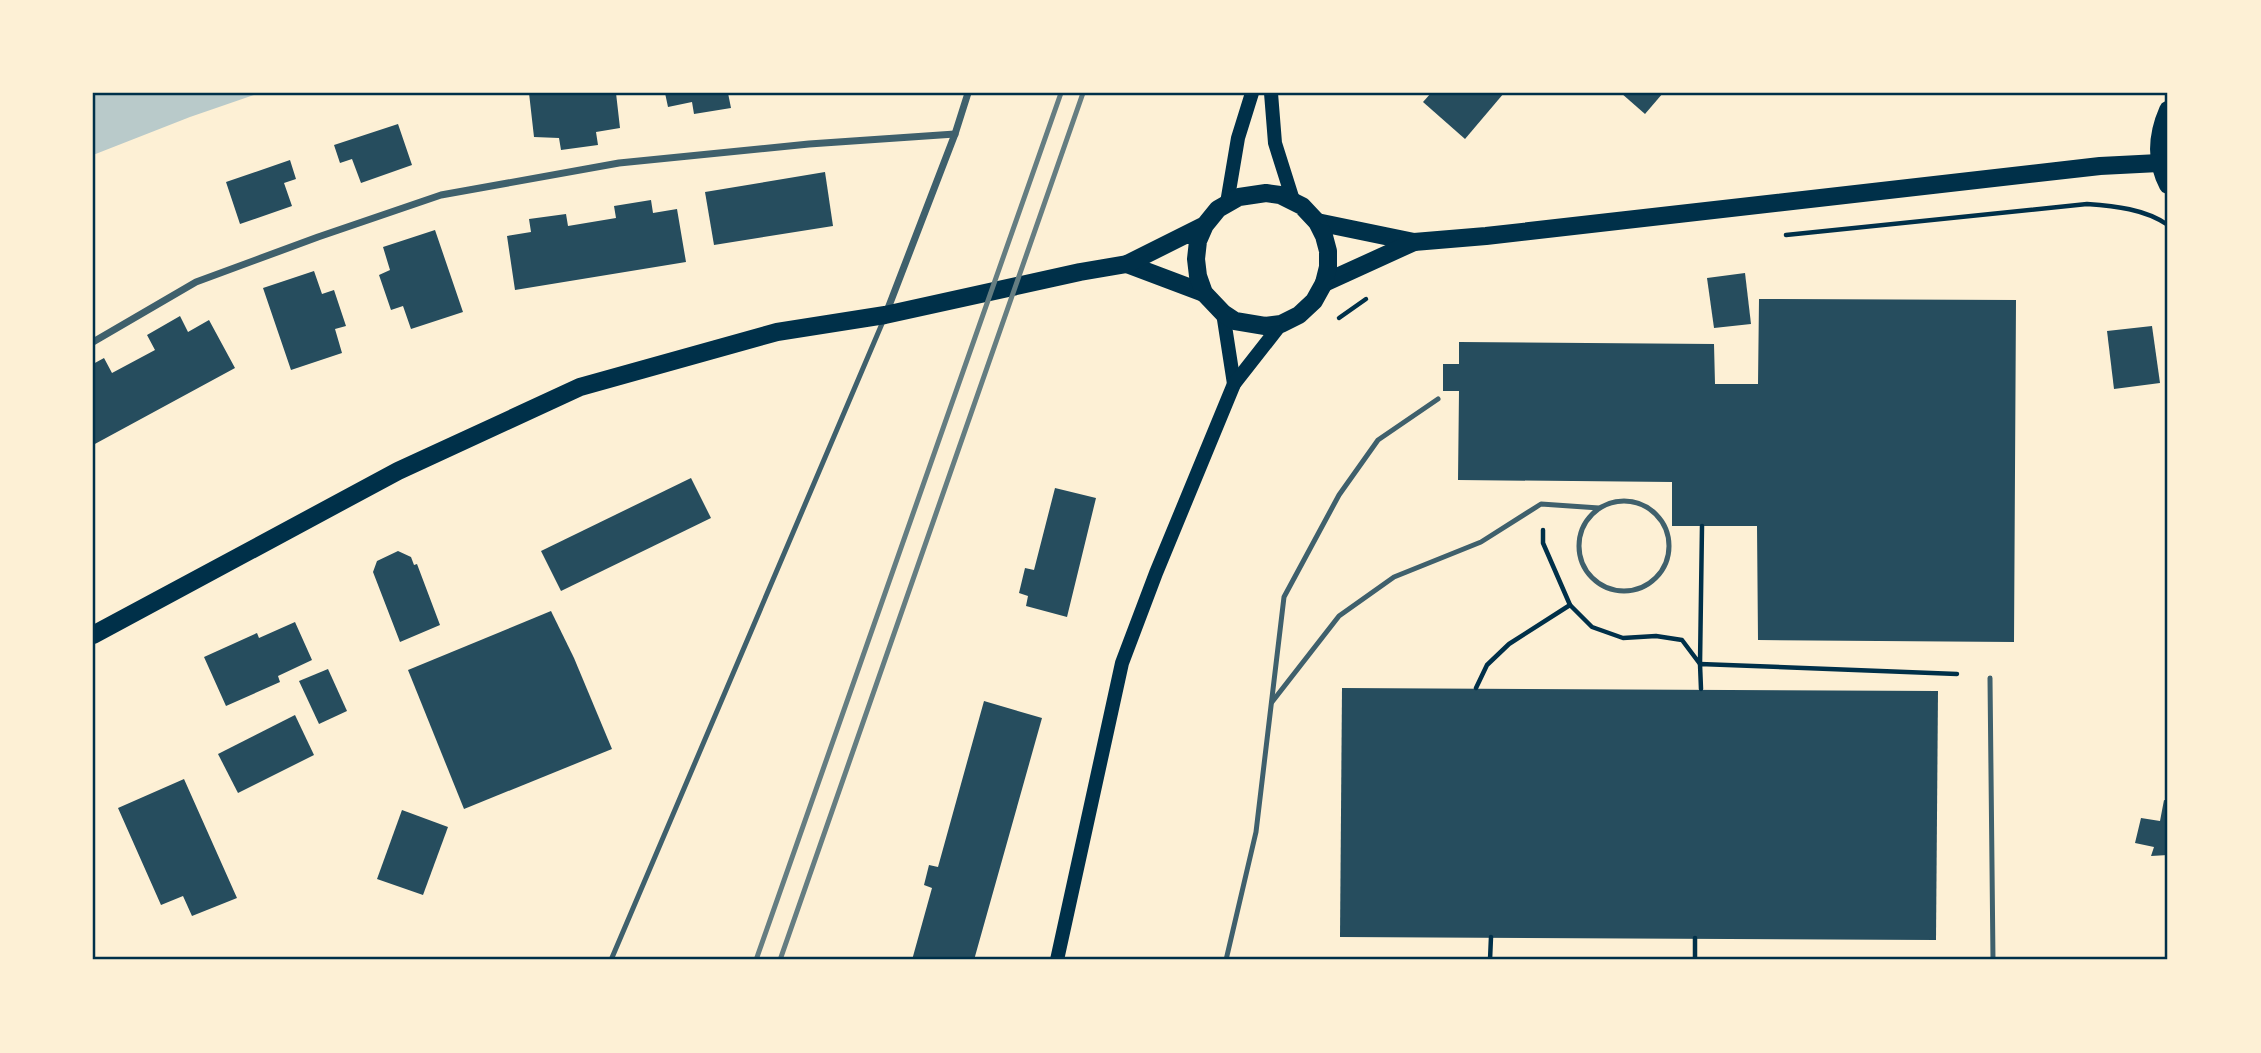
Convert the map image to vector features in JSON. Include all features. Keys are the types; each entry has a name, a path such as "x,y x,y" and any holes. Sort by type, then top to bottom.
{"main road":[{"path":"1227,203 1238,138 1252,93"},
{"path":"1271,93 1275,143 1293,200"},
{"path":"2168,110 2160,129 2159,163 2168,185"},
{"path":"1317,222 1414,242 2086,167 2159,163"},
{"path":"1266,193 1293,200 1317,222 1324,236 1328,267 1324,283 1314,301 1299,315 1281,324 1250,325 1236,321 1223,313 1204,293 1198,276 1195,258 1205,225 1218,209 1239,197 1266,193"},
{"path":"93,635 398,471 580,387 777,332 885,315 1127,264 1205,225"},
{"path":"1324,283 1414,242"},
{"path":"1127,264 1204,293"},
{"path":"1223,313 1234,384"},
{"path":"1057,960 1122,663 1234,384 1281,324"}],"street":[{"path":"885,315 955,134 968,93"},
{"path":"93,342 195,282 441,195 619,163 809,144 955,134"}],"lane":[{"path":"611,960 885,315"},
{"path":"1226,960 1256,832 1284,597 1339,495 1378,440 1438,399"},
{"path":"1271,702 1339,616 1394,576 1481,542 1541,504 1599,508 1612,502 1627,500 1653,510 1668,534 1670,548 1659,574 1648,584 1634,590 1619,591 1603,586 1591,577 1583,564 1579,548 1581,533 1588,519 1599,508"},
{"path":"1990,678 1993,960"}],"path":[{"path":"1785,234 2087,204 2117,206 2158,218 2168,225"},
{"path":"1335,322 1366,298"},
{"path":"1541,504 1544,543 1570,605 1592,627 1623,638 1656,636 1682,640 1700,664"},
{"path":"1701,689 1702,526"},
{"path":"1476,688 1487,665 1508,644 1570,605"},
{"path":"1700,664 1957,674"},
{"path":"1490,960 1491,937"},
{"path":"1695,939 1695,960"}],"shaded area":[{"path":"93,93 260,93 93,155"}],"building":[{"path":"529,93 616,93 620,128 596,132 598,145 561,150 559,138 534,137"},
{"path":"665,93 728,93 731,108 694,114 692,102 668,107"},
{"path":"1431,93 1504,93 1465,139 1423,102"},
{"path":"1621,93 1663,93 1645,114"},
{"path":"398,124 412,165 361,183 352,159 340,163 334,145"},
{"path":"290,160 296,179 284,183 292,206 240,224 226,182"},
{"path":"825,172 833,226 714,245 705,192"},
{"path":"651,200 653,213 677,209 686,262 515,290 507,236 531,232 529,219 566,214 568,226 616,218 614,206"},
{"path":"435,230 463,312 411,329 403,306 391,310 379,275 390,270 383,247"},
{"path":"314,271 322,294 334,290 346,326 335,329 342,353 291,370 263,288"},
{"path":"1745,273 1751,324 1714,328 1707,278"},
{"path":"1759,299 2016,300 2014,642 1758,640 1757,526 1672,526 1672,482 1458,480 1459,391 1443,391 1443,364 1459,364 1459,342 1714,344 1715,384 1758,384"},
{"path":"180,316 188,332 209,320 235,368 93,445 93,364 104,358 112,373 155,350 147,335"},
{"path":"2152,326 2160,383 2114,389 2107,331"},
{"path":"691,478 711,518 561,591 541,551"},
{"path":"1055,488 1096,498 1067,617 1026,606 1028,596 1019,593 1025,568 1034,570"},
{"path":"398,551 411,557 414,565 417,564 440,625 400,642 373,572 377,561"},
{"path":"551,611 612,749 464,809 408,670"},
{"path":"295,622 312,660 278,676 280,682 226,706 204,657 257,633 259,638"},
{"path":"328,669 347,711 319,724 299,681"},
{"path":"1342,688 1938,691 1936,940 1340,937"},
{"path":"984,701 1042,718 974,960 912,960 932,888 924,885 929,865 938,867"},
{"path":"295,715 314,755 238,793 218,754"},
{"path":"184,779 237,898 192,916 183,896 161,905 118,808"},
{"path":"2164,800 2168,801 2168,855 2151,856 2154,847 2135,843 2141,818 2160,821"},
{"path":"402,810 448,827 423,895 377,879"}],"railway":[{"path":"756,960 1061,93"},
{"path":"780,960 1083,93"}]}
